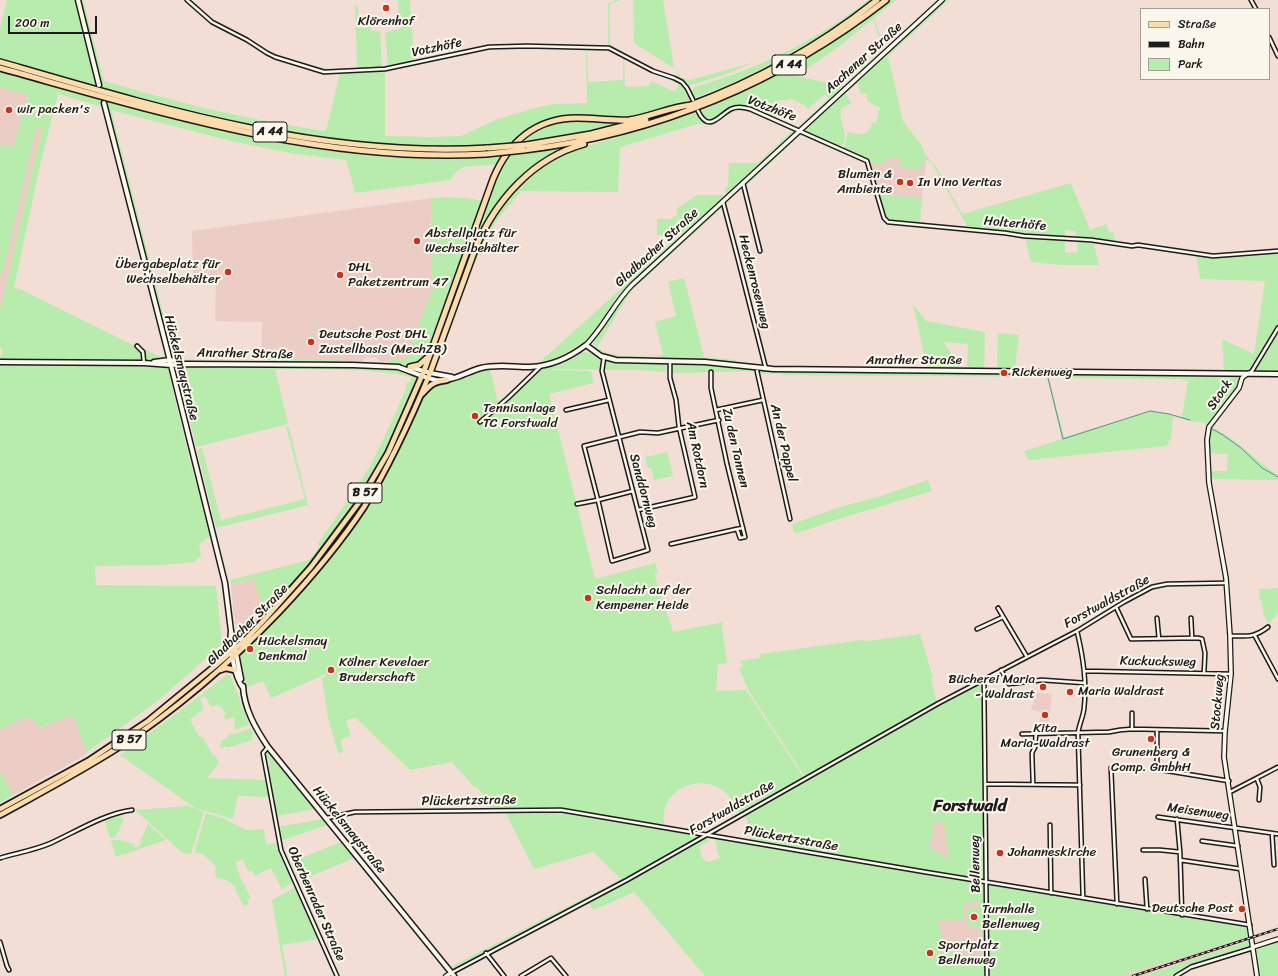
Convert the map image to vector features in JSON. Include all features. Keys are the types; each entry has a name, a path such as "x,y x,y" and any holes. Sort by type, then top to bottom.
{"highway":[{"name":"A 44","path":"525,148 578,137 656,117 746,81 792,58 840,28 878,0"},
{"name":"A 44","path":"0,62 53,80 191,120 249,133 308,144 395,154 436,155 580,142 664,120 701,106 770,75 827,42 886,0"},
{"name":"A 44","path":"0,68 53,80"},
{"path":"423,373 493,179 506,154 517,142 538,127 561,119 576,118 629,120 649,116 692,102"},
{"path":"429,375 479,241 503,198 526,175 556,156 573,147 620,135 630,130"},
{"path":"410,367 419,365 431,353"}],"main road":[{"path":"78,0 99,85"},
{"name":"Hückelsmaystraße","path":"105,107 170,360 226,588 235,656 250,715 268,747 453,974"},
{"name":"Anrather Straße","path":"586,345 595,353 604,357 623,360 718,363 766,369 1249,373"},
{"name":"Gladbacher Straße","path":"541,366 562,360 586,345"},
{"name":"Anrather Straße","path":"144,363 170,360 187,364"},
{"name":"Anrather Straße","path":"0,362 144,363 171,365 361,365 410,367 423,373"},
{"name":"Anrather Straße","path":"429,375 436,380 447,380 490,366 541,366"},
{"name":"Anrather Straße","path":"398,367 429,375 450,377 464,374"},
{"name":"Gladbacher Straße","path":"0,809 88,761 117,742 167,706 245,640 311,567 358,504 388,453 423,373"},
{"path":"1249,373 1278,374"},
{"name":"Gladbacher Straße","path":"0,815 84,769 120,746 170,710 218,671 251,641 295,595 344,534 380,479 400,442 429,375"},
{"path":"420,396 428,386 435,382 447,380"},
{"name":"Hückelsmaystraße","path":"231,631 230,638 234,649"},
{"path":"233,638 245,640"},
{"name":"Hückelsmaystraße","path":"235,656 235,670 243,688"},
{"path":"218,671 226,668 235,670"}],"street":[{"name":"Votzhöfe","path":"187,0 212,22 247,40 267,53 275,57 324,72 385,68 489,47 527,46 609,48 653,71 682,82 687,88 692,102"},
{"name":"Aachener Straße","path":"798,132 942,0"},
{"path":"1270,39 1278,56"},
{"name":"Votzhöfe","path":"698,111 703,119 712,122 718,120 733,108 745,108 798,132"},
{"name":"Gladbacher Straße","path":"586,345 602,327 618,300 632,285 798,132"},
{"name":"Holterhöfe","path":"798,132 867,161 884,218 888,222 1024,236 1091,240 1213,256 1278,250"},
{"path":"743,183 760,251"},
{"name":"Heckenrosenweg","path":"722,202 766,369"},
{"path":"1249,373 1278,328"},
{"path":"138,346 143,352 144,363"},
{"name":"Sanddornweg","path":"598,500 612,560 648,550 602,368 604,357"},
{"name":"Am Rotdorn","path":"638,510 695,497 679,427 676,400 670,378 670,361"},
{"name":"Gladbacher Straße","path":"480,422 508,398 541,366"},
{"name":"An der Pappel","path":"757,371 790,519"},
{"name":"Zu den Tannen","path":"711,372 711,388 719,420 727,464 743,528"},
{"name":"Stock","path":"1209,428 1239,388 1242,378 1249,373"},
{"path":"566,410 610,400"},
{"path":"716,410 763,400"},
{"path":"598,500 584,446 640,432 659,432 719,420"},
{"name":"Stockweg","path":"1209,428 1207,454 1209,483 1226,584 1230,636 1231,674 1225,730 1224,757 1257,976"},
{"path":"577,504 633,491"},
{"path":"671,544 738,529 743,528 745,537 740,538 738,529"},
{"name":"Forstwaldstraße","path":"446,976 453,974 486,953 627,880 939,703 1077,630 1152,587 1166,584 1226,584"},
{"path":"1116,607 1131,639 1202,639 1204,673"},
{"path":"998,608 1026,657"},
{"path":"978,629 1003,618"},
{"path":"1157,618 1159,639"},
{"path":"1191,618 1192,638"},
{"path":"1230,636 1255,636 1268,626"},
{"path":"1077,630 1085,671 1084,708 1078,734 1083,898"},
{"path":"1255,636 1278,678"},
{"path":"1001,670 1009,684 1042,680 1085,683"},
{"name":"Kuckucksweg","path":"1085,671 1231,674"},
{"name":"Bellenweg","path":"984,680 987,976"},
{"path":"1132,712 1132,729"},
{"path":"1022,734 1078,734 1132,729 1225,730"},
{"path":"1157,730 1157,769 1228,781"},
{"path":"1033,784 1032,754 1035,747 1036,733"},
{"name":"Oberbenrader Straße","path":"268,747 262,753 281,850 337,976"},
{"path":"1230,792 1278,767"},
{"path":"1111,768 1117,904"},
{"path":"1257,779 1260,787 1259,800"},
{"path":"986,784 1080,785"},
{"path":"0,858 49,844 108,817 124,811 132,810"},
{"name":"Plückertzstraße","path":"326,818 355,812 561,810 1182,915 1250,925"},
{"name":"Meisenweg","path":"1158,817 1278,834"},
{"path":"1177,819 1180,852 1182,915"},
{"path":"1050,825 1051,893"},
{"path":"1272,833 1274,865"},
{"path":"1202,841 1238,846"},
{"path":"1143,850 1180,852"},
{"path":"1180,860 1242,869"},
{"path":"1145,879 1147,909"},
{"path":"1176,976 1190,967 1278,939"},
{"path":"0,942 9,970"},
{"path":"486,953 504,976"},
{"path":"521,976 552,958 566,976"}],"shaded area":[{"path":"0,87 28,95 13,147 2,144 0,148"},
{"path":"36,128 42,129 0,310 0,277 5,262"},
{"path":"924,156 926,162 922,198 877,194 869,161 879,165 891,157 923,162"},
{"name":"DHL Paketzentrum 47","path":"432,198 431,272 435,283 406,359 389,359 389,362 380,362 376,357 367,357 362,361 262,360 262,322 215,321 216,283 193,283 192,231"},
{"path":"254,579 265,614 246,633 239,634 234,617 231,584"},
{"name":"Kita Maria-Waldrast","path":"1036,693 1052,694 1048,732 1040,732 1040,712 1031,710"},
{"path":"73,715 87,754 13,795 0,771 0,729 20,719 27,718 35,721 40,728"},
{"path":"935,821 944,824 949,859 927,846 934,834 932,833"},
{"path":"980,902 983,953 975,959 967,959 945,948 937,919 964,920 964,903"},
{"path":"1248,937 1248,941 1143,976 1119,976"}],"green space":[{"path":"7,0 83,0 104,81 214,110 298,127 326,131 340,73 326,74 268,54 323,72 351,73 383,70 496,48 385,70 385,136 461,136 498,119 531,109 553,104 587,103 586,48 588,82 623,80 623,56 625,87 649,86 651,81 676,92 678,84 655,73 681,84 691,99 667,109 627,119 574,115 549,119 533,127 514,143 460,146 402,145 324,138 243,123 154,102 0,59 0,28"},
{"path":"185,0 209,22 239,37 208,22"},
{"path":"398,0 410,0 414,61 477,47 476,49 390,67 388,66 385,32 400,29"},
{"path":"616,0 620,0 609,5 610,45 668,75 620,54 609,45 608,46 551,45 608,45 608,4"},
{"path":"633,0 663,0 674,68 634,43"},
{"path":"868,0 871,0 830,30 787,56 741,79 694,98 691,92 694,87 740,72 785,52 829,28"},
{"path":"891,0 896,0 874,18 885,48 883,49 883,52 801,127 798,127 829,98 824,95 808,109 806,106 789,98 789,100 780,100 776,118 783,122 751,109 732,108 713,120 702,115 700,111 751,88 809,57 837,39","holes":["873,19 883,49 843,86 796,76 837,48"]},
{"path":"937,0 940,0 886,49 885,48"},
{"path":"945,0 949,0 888,56 903,121 922,146 925,154 937,168 962,214 1071,183 1090,230 1106,224 1109,233 1113,232 1116,243 1075,238 1076,231 1065,230 1065,237 967,229 967,226 931,162 927,160 926,162 924,157 921,170 901,167 900,158 891,157 879,165 845,151 844,148 848,132 856,134 866,133 871,127 872,122 876,123 880,108 867,101 867,94 860,94 858,83 846,93 851,104 842,108 841,118 845,135 843,144 838,147 803,132 803,130 883,56 886,58 888,51"},
{"path":"355,6 358,6 359,28 371,27 371,31 380,31 382,67 325,71 299,63 331,69 357,68"},
{"path":"756,62 724,75 688,86 678,77 676,66 680,77 689,80"},
{"path":"0,71 172,119 259,139 303,147 366,155 405,157 463,158 502,156 498,164 463,167 456,172 450,180 355,193 346,160 290,153 235,142 111,110 174,352 180,358 194,361 262,362 262,360 264,360 263,362 260,363 178,361 173,359 171,355 103,104 166,354 164,359 160,361 148,362 140,347 137,345 160,357 163,356 164,352 102,107 58,94 39,170 14,288 18,288 137,347 141,351 143,359 139,362 0,360 0,356 2,356 2,348 0,348 0,310 42,129 36,128 5,262 0,277 0,148 2,144 13,147 28,95 0,87"},
{"path":"740,108 755,112 790,128 752,112 739,110 728,114 716,124 698,124 620,147 618,192 519,191 520,193 493,227 477,258 446,342 439,358 437,357 481,239 501,206 518,186 531,174 565,154 586,146 653,127 697,112 708,121 713,121 718,120 734,110"},
{"path":"569,121 622,123 570,135 522,141 544,128"},
{"path":"793,130 795,132 728,194 726,194 725,188 728,186 729,163 758,163"},
{"path":"800,133 866,161 866,163 800,135 745,187 745,183"},
{"path":"569,147 551,156 499,203 482,227 473,245 497,178 509,155"},
{"path":"877,194 922,198 920,224 888,221 885,217"},
{"path":"697,195 723,195 724,197 683,235 679,226 676,209"},
{"path":"432,198 467,198 484,201 426,355 417,362 409,365 389,363 389,359 406,359 435,283 431,272"},
{"path":"722,204 724,206 631,291 597,347 611,354 620,356 663,355 655,322 676,316 668,282 684,278 704,357 736,360 735,362 666,358 657,356 646,356 645,358 638,359 624,358 610,356 598,349 593,344 594,341 629,290"},
{"path":"676,215 679,235 657,235 657,219 671,219"},
{"path":"679,236 679,239 632,282 619,297 591,337 555,359 540,362"},
{"path":"1025,237 1065,239 1065,253 1078,252 1077,240 1093,241 1099,265 1062,265 1031,262"},
{"path":"1278,252 1278,325 1250,371 1224,371 1222,339 1254,354 1265,281 1200,279 1196,255 1213,257"},
{"path":"913,304 926,321 985,332 984,369 968,369 968,344 943,342 962,369 927,368"},
{"path":"1278,332 1278,373 1254,372 1254,371"},
{"path":"998,333 1019,335 1015,369 997,369"},
{"path":"584,352 597,356 602,363 600,370 552,369 551,370 591,371 594,383 549,394 595,579 655,563 658,572 654,573 673,632 723,622 722,628 727,663 718,664 716,691 746,690 804,778 739,814 732,800 726,793 710,784 702,783 685,787 677,791 671,797 664,810 664,826 565,810 492,810 477,787 474,787 452,762 410,770 356,718 346,720 351,736 341,739 343,752 338,753 328,718 322,678 326,676 326,674 271,698 263,681 247,687 247,691 240,658 242,653 304,588 375,493 412,424 425,394 433,384 459,379 482,369 490,368 535,369 535,371 485,417 484,416 478,421 480,423 537,374 540,368 563,363","holes":["490,369 534,370 498,402"]},
{"path":"268,360 342,360 342,363 269,363"},
{"path":"605,362 663,363 666,366 666,372 604,370"},
{"path":"0,363 149,365 167,367 170,373 190,461 211,535 199,545 201,556 194,562 162,565 95,566 96,585 216,586 222,644 160,699 87,752 73,715 39,728 30,718 25,718 0,729"},
{"path":"678,363 718,365 784,372 1236,376 1239,380 1238,387 1206,427 1206,423 1188,421 1173,416 1171,439 1166,446 1028,460 1024,451 1062,439 1047,377 783,375 782,373 759,374 757,371 673,373 674,365","holes":["1049,378 1180,379 1188,381 1182,417 1151,411 1064,437"]},
{"path":"182,366 388,368 415,374 418,378 417,384 382,460 365,489 346,518 324,546 266,614 254,579 231,584 230,580 309,560 319,547 318,543 371,464 407,386 405,384 411,381 412,377 361,370 275,369 288,424 196,447 178,370 175,370"},
{"path":"286,427 289,427 308,505 216,528 197,450 202,448 221,520 305,499"},
{"path":"1212,427 1230,437 1278,475 1278,480 1210,479 1209,471 1227,471 1228,454 1208,453 1210,430"},
{"path":"667,452 673,476 654,480 651,468 648,468 645,457"},
{"path":"928,480 932,491 835,520 798,533 794,532 792,524 840,507 878,497"},
{"path":"1278,588 1278,612 1269,624 1263,614 1259,589"},
{"path":"920,634 933,678 931,679 937,702 806,776 803,774 750,693 739,668 743,666 742,662 738,661 760,658 760,654 862,640 868,641"},
{"path":"226,675 230,675 231,677 249,725 234,730 234,717 225,720 224,716 226,714 221,706 219,707 218,704 211,707 205,696 200,699 204,708 190,720 199,736 203,738 213,756 215,755 219,763 207,778 267,780 270,797 238,796 233,819 195,808 120,755"},
{"path":"983,683 985,879 982,880 750,840 746,815 748,812 938,705","holes":["935,821 944,824 949,859 928,846 934,834 932,833"]},
{"path":"250,728 254,734 252,740 227,748 227,746 221,748 219,745 222,744 221,741 226,739 229,734 238,733"},
{"path":"267,753 314,809 276,816 268,772 270,762 265,757"},
{"path":"0,771 13,795 0,803"},
{"path":"188,806 204,812 191,854 183,853 135,810"},
{"path":"505,812 560,812 699,836 698,838 622,881 454,968 452,966 621,879 593,852 534,869"},
{"path":"206,813 226,819 247,830 264,829 266,844 278,843 292,880 291,884 282,889 271,868 255,876 252,870 248,872 243,859 235,862 251,898 247,900 249,904 244,906 232,884 224,879 217,878 215,873 216,867 203,854 195,853"},
{"path":"117,815 124,819 115,838 110,838 105,821"},
{"path":"323,819 327,825 280,841 278,827"},
{"path":"148,824 166,840 116,857 111,840 120,840 135,844 134,847 136,848 142,843 140,841"},
{"path":"705,837 709,841 699,847 703,859 708,862 720,858 716,848 716,841 714,840 715,838 984,884 985,927 982,928 982,923 980,923 981,927 971,927 971,925 968,925 967,907 980,907 980,902 964,903 964,920 937,919 945,948 967,959 975,959 982,953 982,930 985,931 986,976 705,976 634,892 594,910 588,903"},
{"path":"341,842 354,858 300,881 291,862"},
{"path":"988,885 1247,927 1248,937 1119,976 989,976"},
{"path":"296,888 318,939 282,945 287,972 287,976 285,976 272,900"},
{"path":"1249,941 1249,946 1190,966 1172,976 1143,976"},
{"path":"1278,941 1278,976 1259,976 1255,951 1256,948"}],"waterway":[{"path":"1048,378 1063,439 1150,411 1169,414 1190,420"},
{"path":"1212,429 1241,448 1262,468 1278,477"}],"railway":[{"path":"1133,976 1278,929"}],"place":[{"name":"Klörenhof","path":"386,8"},
{"name":"wir packen's","path":"9,110"},
{"name":"Blumen & Ambiente","path":"900,182"},
{"name":"In Vino Veritas","path":"910,183"},
{"name":"Abstellplatz für Wechselbehälter","path":"417,241"},
{"name":"Übergabeplatz für Wechselbehälter","path":"228,272"},
{"name":"DHL Paketzentrum 47","path":"340,275"},
{"name":"Deutsche Post DHL Zustellbasis (MechZB)","path":"311,342"},
{"name":"Rickenweg","path":"1004,373"},
{"name":"Tennisanlage TC Forstwald","path":"475,416"},
{"name":"Schlacht auf der Kempener Heide","path":"588,598"},
{"name":"Hückelsmay Denkmal","path":"250,649"},
{"name":"Kölner Kevelaer Bruderschaft","path":"331,670"},
{"name":"Bücherei Maria - Waldrast","path":"1043,687"},
{"name":"Maria Waldrast","path":"1070,692"},
{"name":"Kita Maria-Waldrast","path":"1045,715"},
{"name":"Grunenberg & Comp. GmbhH","path":"1151,739"},
{"name":"Johanneskirche","path":"1000,853"},
{"name":"Deutsche Post","path":"1242,909"},
{"name":"Turnhalle Bellenweg","path":"974,917"},
{"name":"Sportplatz Bellenweg","path":"930,953"}],"district":[{"name":"Forstwald","path":"970,807"}]}
